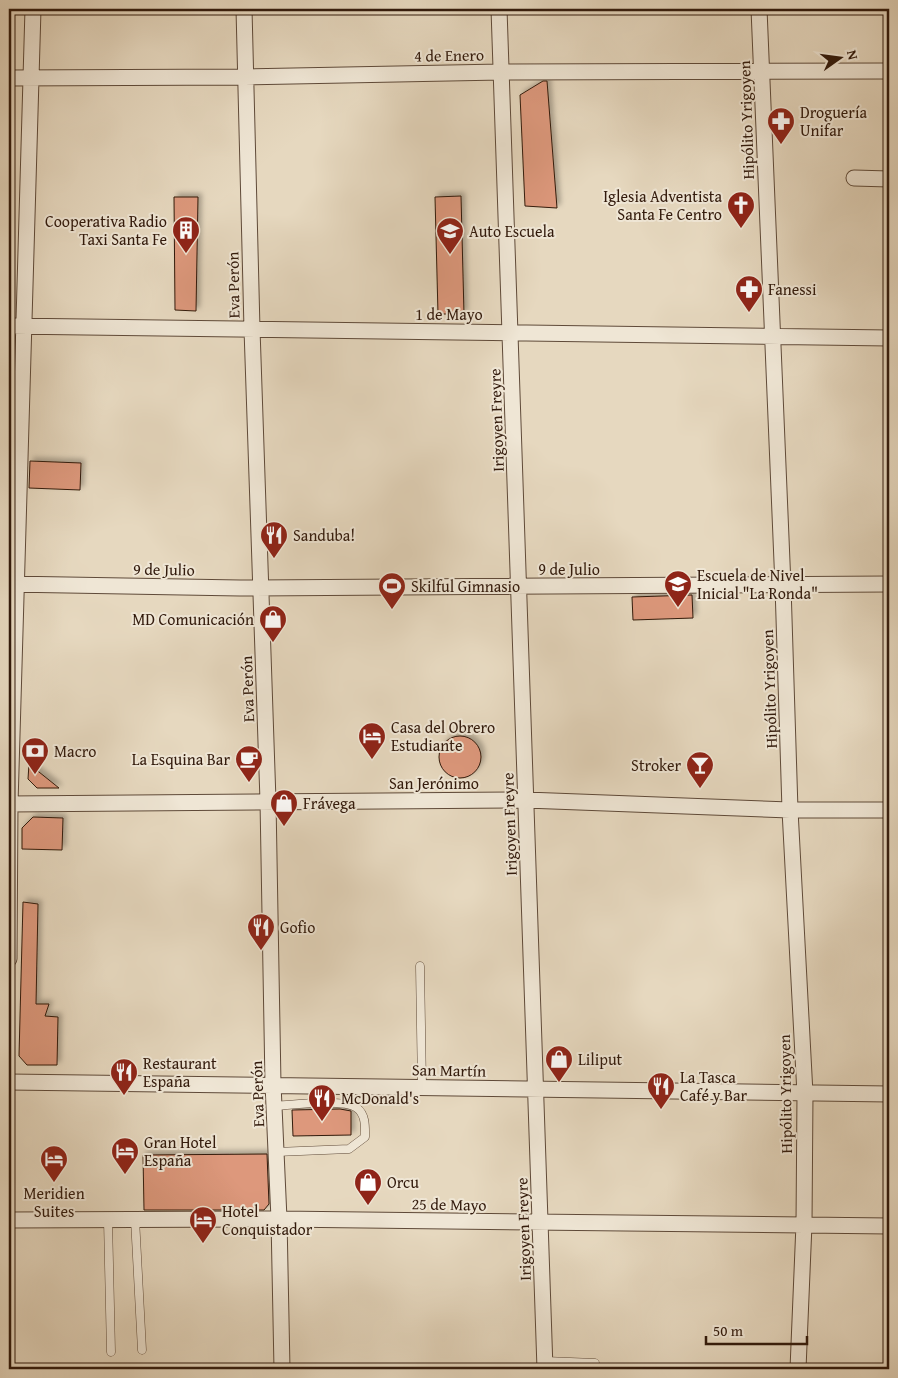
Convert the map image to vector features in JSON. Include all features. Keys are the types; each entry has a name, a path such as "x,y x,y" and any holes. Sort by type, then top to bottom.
{"street":[{"path":"9,960 16,326 31,78 33,9"},
{"name":"Eva Perón","path":"244,9 252,330 262,587 282,1369"},
{"name":"Irigoyen Freyre","path":"499,9 545,1365"},
{"name":"Hipólito Yrigoyen","path":"759,9 783,586 790,810 805,1094 804,1224 798,1369"},
{"name":"4 de Enero","path":"9,78 245,77 501,72 889,71"},
{"path":"854,178 889,179"},
{"name":"1 de Mayo","path":"16,326 889,338"},
{"name":"9 de Julio","path":"13,584 262,587 889,584"},
{"name":"San Jerónimo","path":"10,804 526,800 790,810 889,810"},
{"name":"San Martín","path":"9,1082 422,1086 889,1094"},
{"name":"25 de Mayo","path":"9,1220 279,1219 889,1226"}],"lane":[{"path":"420,966 422,1086"},
{"path":"274,1106 344,1104 357,1108 364,1118 365,1137 349,1149 276,1152"},
{"path":"108,1220 111,1352"},
{"path":"135,1220 142,1350"},
{"path":"545,1365 595,1363"}],"building":[{"path":"543,81 547,81 557,208 525,206 520,95"},
{"name":"Auto Escuela","path":"461,196 464,314 438,314 435,197"},
{"name":"Cooperativa Radio Taxi Santa Fe","path":"174,197 198,197 196,311 175,310"},
{"path":"30,461 81,463 80,490 29,488"},
{"path":"692,595 693,618 633,620 632,597"},
{"path":"456,736 464,736 475,742 481,757 475,772 464,778 456,778 445,772 439,761 439,753 445,742"},
{"name":"Macro","path":"29,764 59,788 37,788 28,779"},
{"path":"33,817 63,818 62,850 22,849 22,828"},
{"path":"23,902 38,904 36,1004 49,1004 45,1016 58,1017 57,1065 27,1065 19,1056"},
{"name":"McDonald's","path":"340,1109 351,1111 351,1135 293,1136 292,1110"},
{"path":"267,1154 269,1204 264,1210 144,1210 143,1155"}],"place":[{"name":"Droguería Unifar","path":"781,145"},
{"name":"Iglesia Adventista Santa Fe Centro","path":"741,229"},
{"name":"Cooperativa Radio Taxi Santa Fe","path":"186,254"},
{"name":"Auto Escuela","path":"450,255"},
{"name":"Fanessi","path":"749,313"},
{"name":"Sanduba!","path":"274,559"},
{"name":"Escuela de Nivel Inicial \"La Ronda\"","path":"678,608"},
{"name":"Skilful Gimnasio","path":"392,610"},
{"name":"MD Comunicación","path":"273,643"},
{"name":"Casa del Obrero Estudiante","path":"372,760"},
{"name":"Macro","path":"35,775"},
{"name":"La Esquina Bar","path":"249,783"},
{"name":"Stroker","path":"700,789"},
{"name":"Frávega","path":"284,827"},
{"name":"Gofio","path":"261,951"},
{"name":"Liliput","path":"559,1083"},
{"name":"Restaurant España","path":"124,1096"},
{"name":"La Tasca Café y Bar","path":"661,1110"},
{"name":"McDonald's","path":"322,1122"},
{"name":"Gran Hotel España","path":"125,1175"},
{"name":"Meridien Suites","path":"54,1183"},
{"name":"Orcu","path":"368,1206"},
{"name":"Hotel Conquistador","path":"203,1244"}]}
